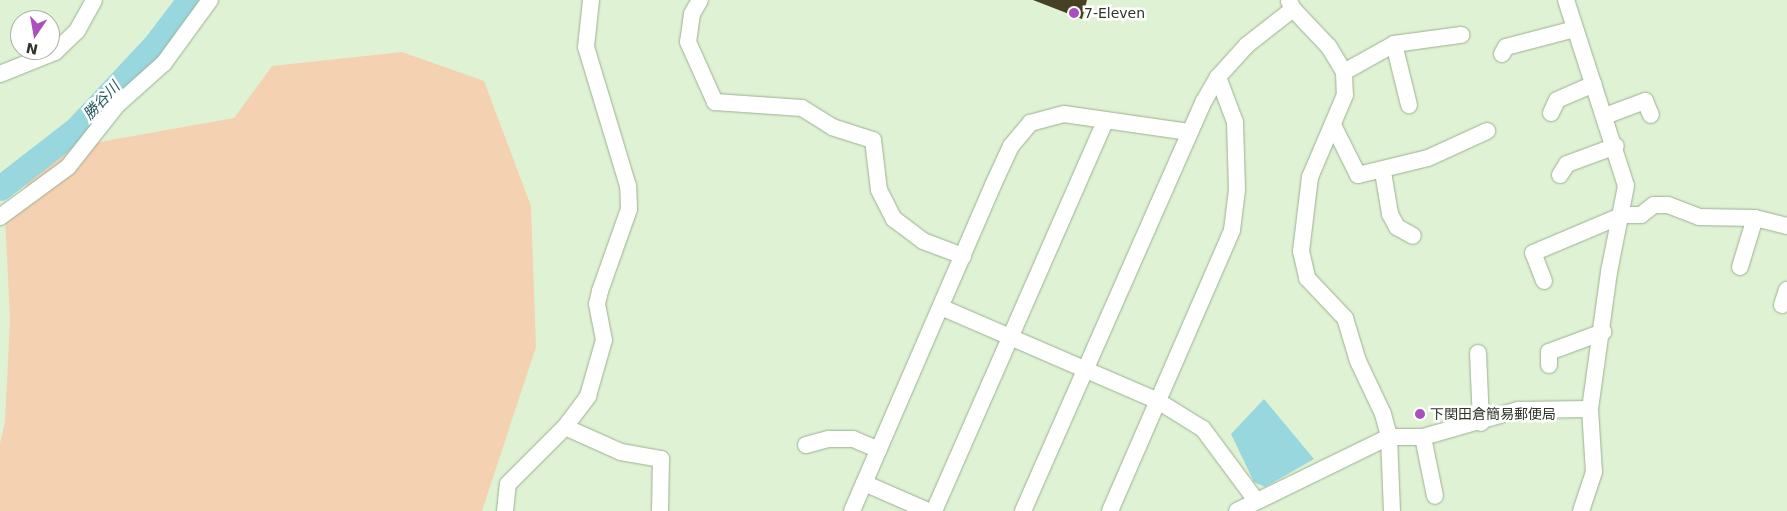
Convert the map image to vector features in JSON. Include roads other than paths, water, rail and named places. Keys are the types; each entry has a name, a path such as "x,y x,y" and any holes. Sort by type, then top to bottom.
{"street":[{"path":"0,74 56,52 77,31 94,0"},
{"path":"0,217 68,167 117,105 164,63 210,0"},
{"path":"505,511 508,484 582,408 597,374 604,340 597,304 630,209 628,186 586,47 592,0"},
{"path":"700,0 692,14 688,42 715,102 802,108 832,127 873,140 879,190 894,220 923,241 963,256"},
{"path":"1566,0 1574,28 1616,146 1626,186 1623,215 1609,272 1603,332 1590,409 1594,472 1581,511"},
{"path":"1023,511 1189,132 1218,77 1247,45 1291,5 1329,46 1344,72 1345,95 1310,177 1301,251 1307,278 1346,318 1358,361 1383,414 1389,436 1392,511"},
{"path":"1502,54 1506,47 1574,28"},
{"path":"1344,72 1394,44 1461,35"},
{"path":"1394,44 1408,105"},
{"path":"1110,511 1232,230 1237,190 1235,122 1218,77"},
{"path":"1551,113 1557,100 1594,84"},
{"path":"1605,116 1645,101 1651,115"},
{"path":"852,511 943,308 963,256 1011,146 1030,124 1064,114 1189,132"},
{"path":"934,511 1105,120"},
{"path":"1332,126 1358,175 1383,172 1428,158 1487,131"},
{"path":"1560,175 1567,164 1616,146"},
{"path":"1383,172 1390,214 1396,227 1413,236"},
{"path":"1544,281 1533,253 1623,215 1641,215 1654,205 1668,205 1699,217 1755,218 1787,226"},
{"path":"1740,267 1755,218"},
{"path":"943,308 1158,401 1203,429 1255,499"},
{"path":"1549,366 1549,352 1603,332"},
{"path":"1478,353 1481,423"},
{"path":"1237,511 1255,499 1389,436 1423,437 1481,423 1518,410 1590,409"},
{"path":"565,427 621,452 660,459 660,511"},
{"path":"1423,437 1435,496"},
{"path":"806,445 829,439 853,439 879,450"},
{"path":"864,483 928,511"}],"water":[{"path":"1264,399 1314,459 1265,487 1254,482 1231,434"}],"waterway":[{"name":"勝谷川","path":"0,188 76,129 154,46 189,0"}],"place":[{"name":"7-Eleven","path":"1074,13"},
{"name":"下関田倉簡易郵便局","path":"1420,414"}]}
